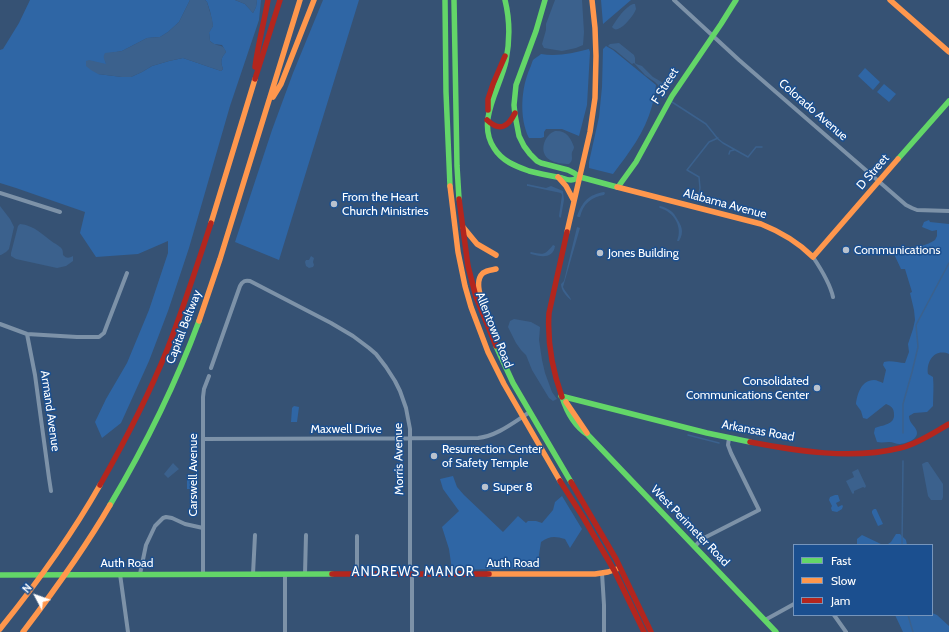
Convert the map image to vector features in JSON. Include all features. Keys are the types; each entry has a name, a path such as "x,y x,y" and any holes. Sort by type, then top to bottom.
{"main road":[{"path":"254,83 257,53 268,0"},
{"name":"Capital Beltway","path":"0,629 45,572 76,524 108,471 141,408 166,351 189,292 280,0"},
{"name":"Capital Beltway","path":"23,632 44,606 110,506 140,454 167,399 184,360 226,240 300,0"},
{"path":"265,113 280,84 314,0"},
{"name":"Allentown Road","path":"445,0 448,166 450,190 458,252 471,307 495,367 522,416 614,570 644,632"},
{"name":"Allentown Road","path":"454,0 457,166 462,225 469,270 476,297 510,378 606,540 651,632"},
{"path":"505,0 509,30 507,55 503,73 488,112 487,136 493,149 508,163 571,180 580,177"},
{"path":"545,0 516,84 514,101 518,130 524,147 538,161 546,165 573,172 580,177"},
{"path":"580,177 592,126 595,90 596,48 592,0"},
{"name":"F Street","path":"618,187 645,147 674,92 736,0"},
{"path":"890,0 949,52"},
{"name":"D Street","path":"813,257 949,101"},
{"path":"487,120 494,126 500,128 508,124 512,120 515,113"},
{"path":"558,177 566,186 574,202"},
{"name":"Alabama Avenue","path":"580,177 760,224 776,230 788,237 813,257"},
{"name":"West Perimeter Road","path":"580,177 548,313 547,330 550,358 561,396 588,435 776,632"},
{"path":"462,225 476,244 496,255"},
{"path":"489,329 478,282 482,274 490,269 496,269"},
{"name":"Arkansas Road","path":"561,396 746,442 823,452 857,453 907,446 925,438 949,424"},
{"name":"Auth Road","path":"0,575 602,574 620,567"}],"street":[{"name":"Colorado Avenue","path":"674,0 898,199 914,210 949,211"},
{"path":"0,193 60,212"},
{"name":"Alabama Avenue","path":"813,257 823,272 834,297"},
{"path":"0,324 27,334 99,337 104,333 108,325 127,273"},
{"name":"Morris Avenue","path":"211,368 240,286 244,281 250,281 331,323 353,336 369,348 382,361 400,391 408,416 410,438 412,632"},
{"name":"Armand Avenue","path":"27,334 35,375 51,491"},
{"name":"Carswell Avenue","path":"203,574 204,391 209,376"},
{"name":"Maxwell Drive","path":"203,439 482,438 530,412"},
{"path":"695,546 702,539 759,510 729,450 728,445 730,438"},
{"path":"140,574 146,545 155,526 163,518 172,518 185,524 203,528"},
{"path":"253,574 255,535"},
{"path":"305,574 306,535"},
{"path":"357,574 358,536"},
{"path":"120,574 128,632"},
{"path":"285,574 285,632"},
{"path":"602,574 604,632"},
{"path":"765,620 793,605"},
{"path":"835,616 846,632"}],"shaded area":[{"path":"30,0 190,0 179,22 168,32 160,37 147,38 122,51 105,54 106,64 101,64 98,74 131,77 152,66 183,58 221,71 223,69 223,56 226,52 222,45 214,44 210,41 209,32 213,26 210,11 205,0 235,0 245,4 253,13 257,0 261,0 259,20 230,106 189,248 168,311 149,361 121,423 102,438 95,422 106,399 127,363 149,310 168,253 168,241 138,254 96,257 80,233 85,212 0,183 0,50 3,49 19,23"},
{"path":"190,0 205,0 207,2 213,26 209,33 210,41 223,47 226,52 223,56 223,69 221,71 183,58 152,66 131,77 98,74 86,66 86,61 89,60 106,64 104,58 105,53 122,51 147,38 160,37 168,32 179,22"},
{"path":"235,0 257,0 253,13 245,4"},
{"path":"323,0 359,0 279,260 235,242 272,130 293,73"},
{"path":"555,0 582,0 584,32 583,45 562,51 544,48 542,44 546,24"},
{"path":"601,0 631,0 603,24"},
{"path":"635,4 635,12 626,23 620,28 613,28 612,27 621,14"},
{"path":"619,43 634,55 636,64 642,66 653,77 668,87 667,90 661,88 645,75 634,63 632,64 608,46 610,44"},
{"path":"606,46 656,85 652,106 645,125 631,150 613,174 589,168 599,117 602,87 603,49"},
{"path":"589,49 587,105 579,136 562,129 546,129 544,132 544,137 529,138 524,121 522,103 527,76 533,60 541,54 559,55"},
{"path":"865,68 880,82 873,90 858,76"},
{"path":"884,84 896,94 889,102 877,92"},
{"path":"555,131 565,133 573,144 574,149 572,152 572,160 569,164 552,161 546,157 544,153 543,149 545,140"},
{"path":"527,184 546,188 551,186 563,191 564,200 560,218 561,193 527,186"},
{"path":"604,192 604,195 591,199 583,208 580,217 577,216 584,203 590,197"},
{"path":"0,206 14,227 9,249 1,255 0,255"},
{"path":"660,206 666,208 674,214 682,228 682,234 679,241 677,241 679,230 676,221 669,213 660,208"},
{"path":"929,220 930,222 949,224 949,354 936,354 930,360 928,365 928,374 933,377 933,406 927,412 914,413 909,416 910,421 917,431 915,438 901,444 877,442 874,433 875,428 888,424 894,418 893,409 891,406 886,404 867,419 863,418 861,411 856,404 857,396 860,389 866,382 874,380 883,383 886,370 883,365 884,362 892,361 905,363 909,352 908,344 915,320 914,310 910,293 912,292 905,269 901,269 894,254 925,245 935,240 937,230 932,231 922,227 924,222"},
{"path":"20,224 30,226 38,231 61,248 64,256 68,258 73,256 73,261 66,266 57,268 16,259 11,256 18,226"},
{"path":"577,227 580,228 563,287 571,300 564,293 561,284 564,281"},
{"path":"553,245 555,246 554,250 549,255 539,256 530,253 544,253"},
{"path":"311,256 314,258 314,265 313,267 309,268 306,266 305,262 306,260 309,260"},
{"path":"514,319 531,322 540,327 539,340 545,373 552,392 557,399 553,401 549,398 532,370 526,355 516,343 508,327 510,321"},
{"path":"294,406 299,407 297,422 291,422 292,408"},
{"path":"928,462 943,484 942,500 931,500 928,496 922,464"},
{"path":"173,463 179,469 168,478 164,474"},
{"path":"858,469 866,486 865,488 863,487 854,491 853,494 846,481 854,477 852,472"},
{"path":"453,476 457,487 464,495 503,532 518,516 526,523 528,521 536,521 542,523 553,510 555,502 562,496 582,529 570,548 565,539 561,538 549,538 541,542 537,568 452,570 449,549 442,527 459,511 443,489 440,479"},
{"path":"187,479 194,479 193,489 187,489"},
{"path":"838,495 840,501 836,503 838,507 843,506 842,509 837,512 832,511 832,506 829,500 830,497"},
{"path":"874,509 876,509 883,524 878,526 872,513"},
{"path":"896,534 900,534 906,540 907,544 888,544"},
{"path":"862,535 881,544 857,544 857,539"},
{"path":"933,613 937,615 949,626 949,632 903,632 895,616 933,616"}],"waterway":[{"path":"661,88 665,97"},
{"path":"672,102 706,124 723,143 748,157 756,147 762,147"},
{"path":"699,194 699,177 687,170 709,142 718,138"},
{"path":"729,154 730,151 734,150"},
{"path":"903,433 903,404 918,347 916,325 949,263"},
{"path":"688,435 719,443"},
{"path":"902,544 903,461"},
{"path":"908,616 913,632"}],"traffic: fast":[{"path":"445,0 446,92 450,186"},
{"path":"454,0 459,199"},
{"path":"505,0 509,23 508,45 503,72 488,116 487,127 489,138 497,153 519,167 529,171 569,180 580,177"},
{"path":"545,0 536,31 516,85 514,105 519,136 524,146 537,161 568,170 580,177 617,187"},
{"path":"618,187 636,162 672,96 736,0"},
{"path":"898,159 949,101"},
{"path":"110,505 159,415 180,369 199,321"},
{"path":"496,346 513,383 571,482"},
{"path":"561,396 707,433 750,442"},
{"path":"562,397 569,414 579,428 588,435 776,632"},
{"path":"0,575 332,574"}],"traffic: slow":[{"path":"199,321 220,259 300,0"},
{"path":"273,97 281,84 314,0"},
{"path":"567,232 590,132 595,98 596,56 592,0"},
{"path":"890,0 949,52"},
{"path":"211,223 255,79"},
{"path":"617,187 761,224 789,238 813,257 898,159"},
{"path":"558,177 566,186 574,201"},
{"path":"450,186 458,252 471,307 488,352 504,384 560,481"},
{"path":"463,227 477,244 496,255"},
{"path":"484,308 479,290 480,276 483,273 496,269"},
{"path":"566,402 587,433"},
{"path":"0,629 53,559 100,485"},
{"path":"23,632 90,538 110,505"},
{"path":"489,574 595,574 617,569"}],"traffic: jam":[{"path":"255,67 268,0"},
{"path":"255,79 280,0"},
{"path":"488,110 488,99 505,56"},
{"path":"487,120 500,127 510,122 515,113"},
{"path":"459,199 468,266 476,297 496,346"},
{"path":"100,485 136,419 160,367 173,335 211,223"},
{"path":"562,397 555,376 551,356 549,313 567,232"},
{"path":"750,442 825,453 844,454 882,452 913,444 949,424"},
{"path":"560,481 614,570 644,632"},
{"path":"571,482 616,559 651,632"},
{"path":"332,574 489,574"}],"place":[{"name":"From the Heart Church Ministries","path":"334,204"},
{"name":"Communications","path":"846,250"},
{"name":"Jones Building","path":"600,253"},
{"name":"Consolidated Communications Center","path":"817,388"},
{"name":"Resurrection Center of Safety Temple","path":"434,456"},
{"name":"Super 8","path":"485,487"}],"district":[{"name":"ANDREWS MANOR","path":"413,572"}]}
